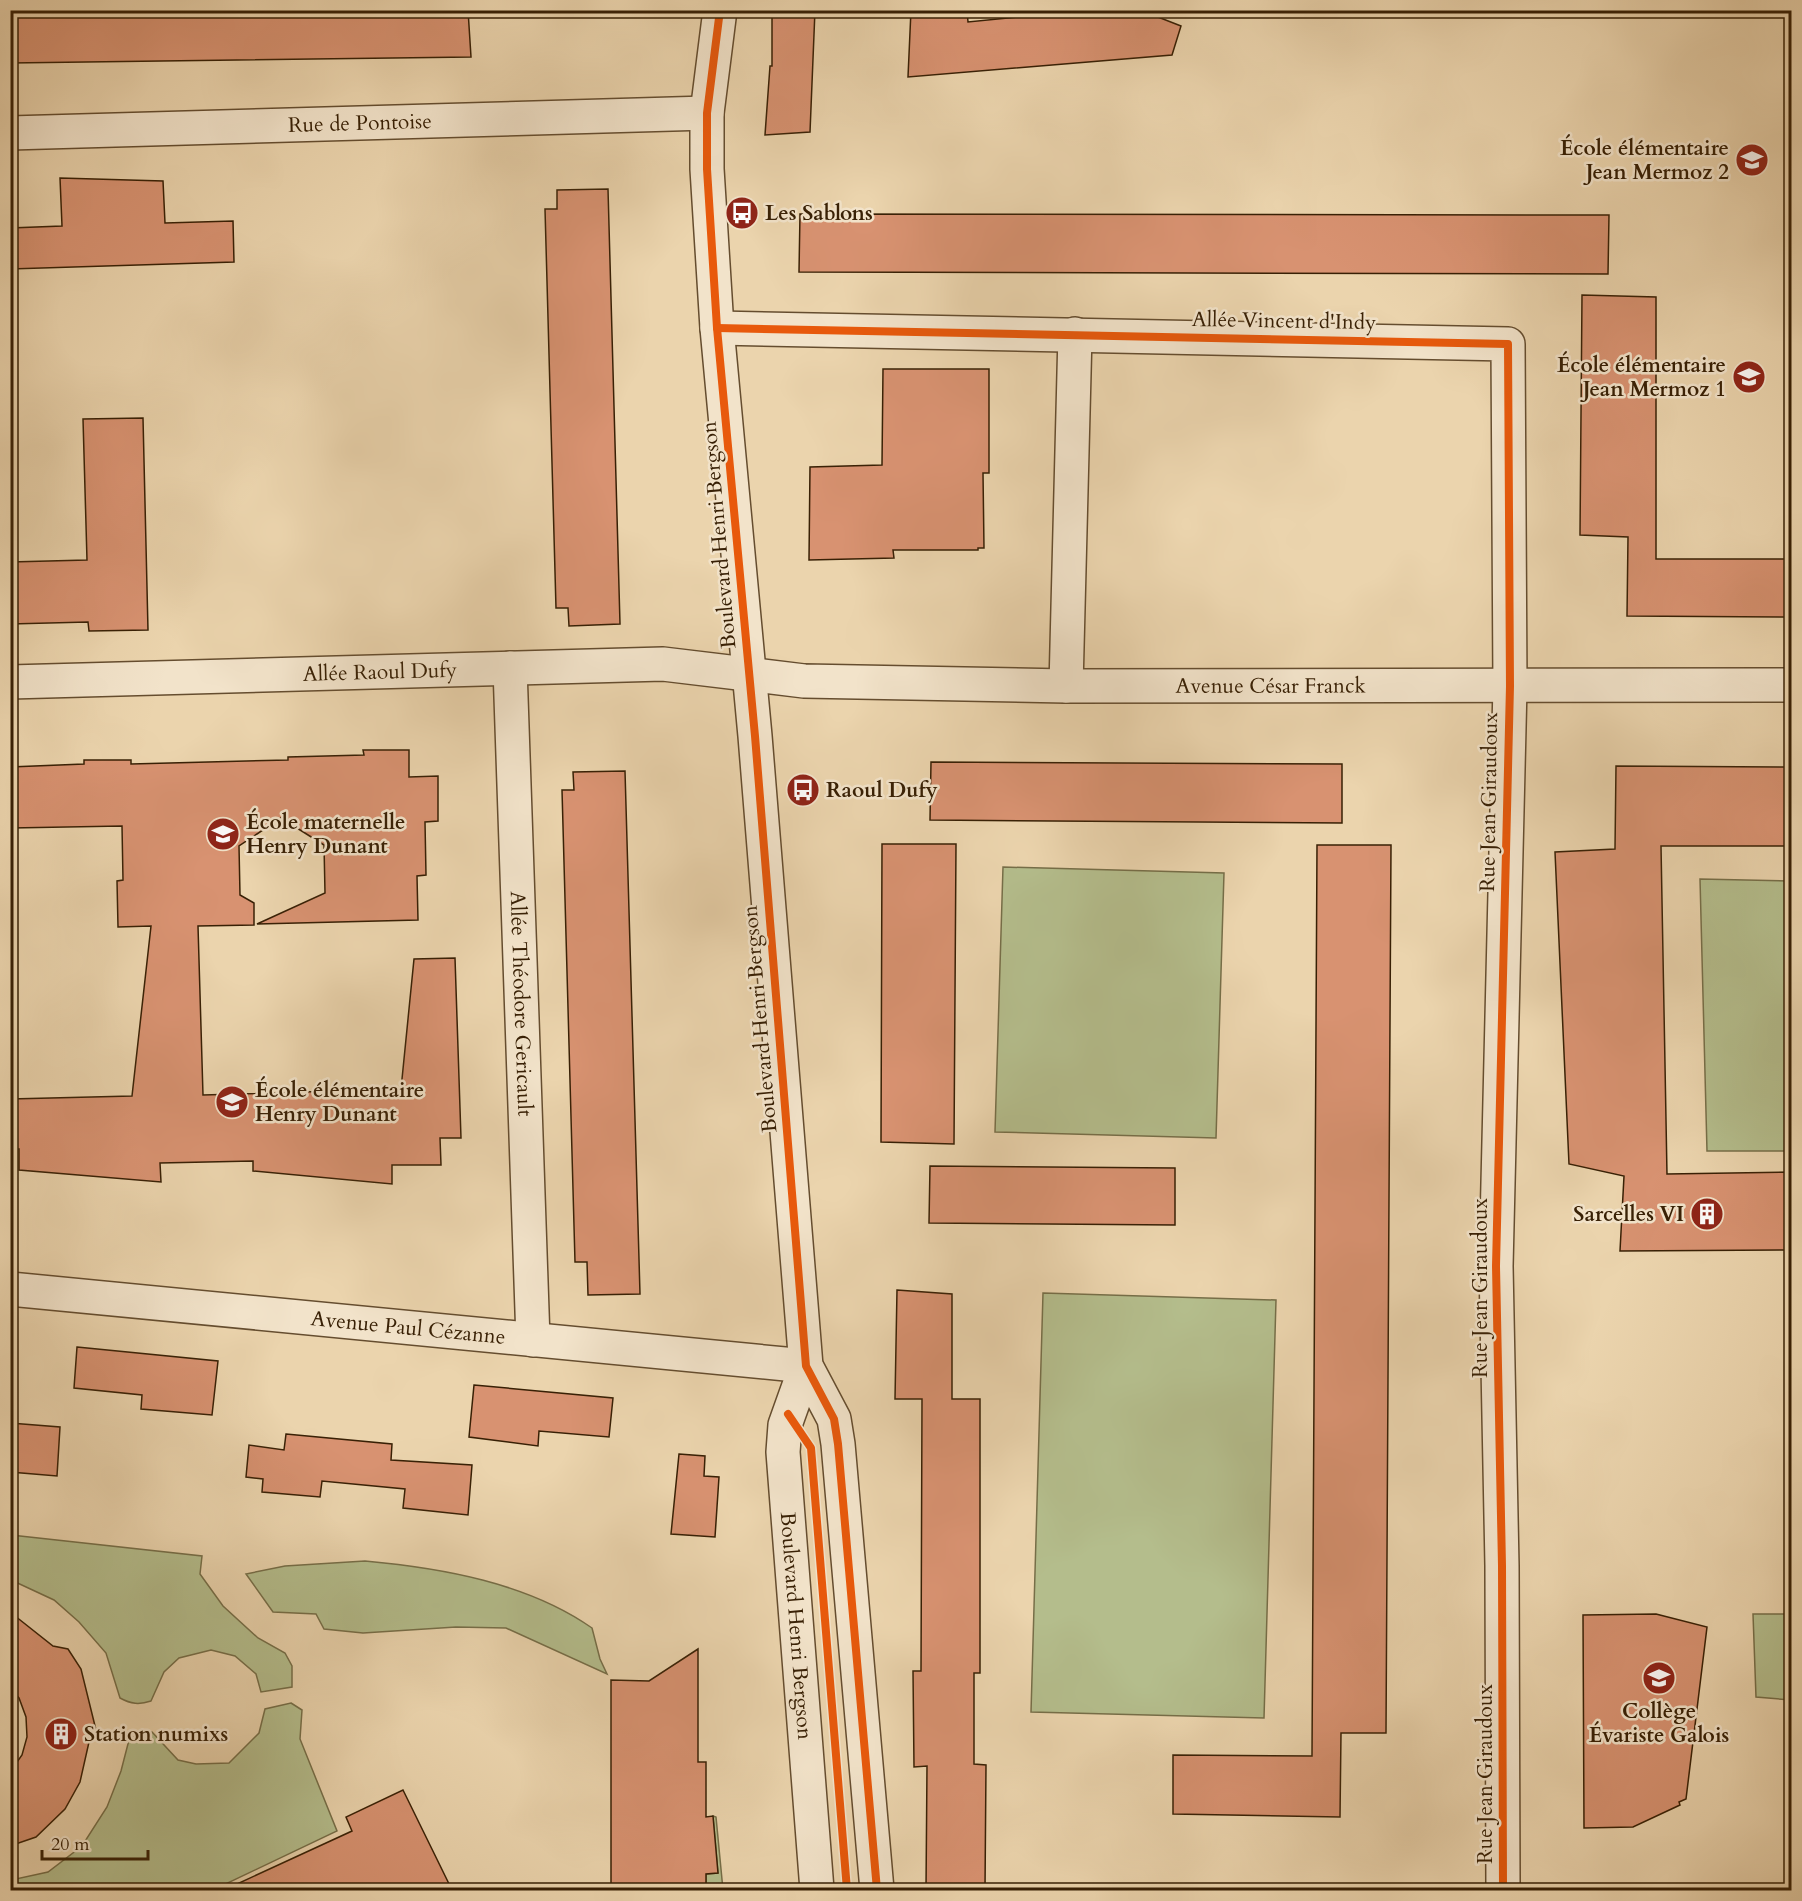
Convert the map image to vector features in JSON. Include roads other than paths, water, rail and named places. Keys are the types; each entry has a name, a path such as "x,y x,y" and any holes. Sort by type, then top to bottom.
{"street":[{"name":"Boulevard Henri Bergson","path":"720,10 707,126 707,169 717,328 750,673 806,1366 834,1419 838,1444 877,1890"},
{"name":"Rue de Pontoise","path":"10,133 707,126"},
{"name":"Allée Vincent d'Indy","path":"717,328 1508,344 1510,686"},
{"path":"1066,686 1075,334"},
{"name":"Allée Raoul Dufy","path":"10,682 663,664 750,673"},
{"name":"Allée Théodore Gericault","path":"510,668 533,1340"},
{"name":"Avenue César Franck","path":"750,673 804,681 1066,686 1791,685"},
{"name":"Rue Jean Giraudoux","path":"1503,1890 1502,1566 1496,1266 1510,686"},
{"name":"Avenue Paul Cézanne","path":"10,1289 806,1366"},
{"name":"Boulevard Henri Bergson","path":"806,1366 785,1425 783,1452 817,1890"}],"place":[{"name":"École élémentaire Jean Mermoz 2","path":"1752,160"},
{"name":"Les Sablons","path":"742,213"},
{"name":"École élémentaire Jean Mermoz 1","path":"1749,377"},
{"name":"Raoul Dufy","path":"803,790"},
{"name":"École maternelle Henry Dunant","path":"223,834"},
{"name":"École élémentaire Henry Dunant","path":"232,1102"},
{"name":"Sarcelles VI","path":"1707,1214"},
{"name":"Collège Évariste Galois","path":"1659,1678"},
{"name":"Station numixs","path":"61,1734"}]}
